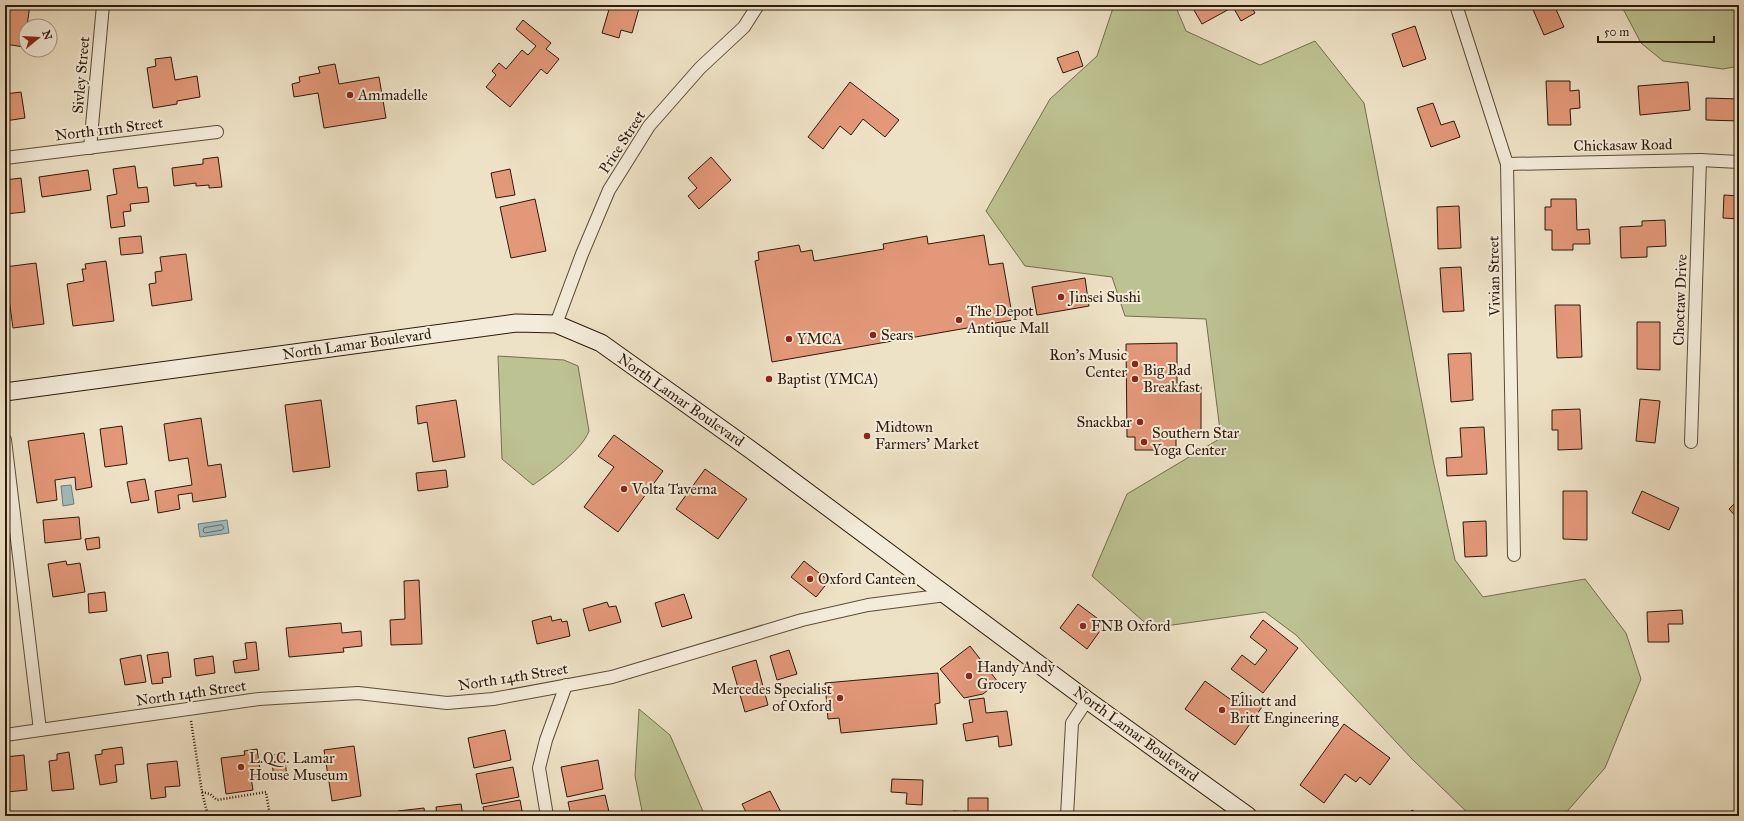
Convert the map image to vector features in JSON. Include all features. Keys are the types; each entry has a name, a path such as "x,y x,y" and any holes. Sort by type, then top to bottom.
{"street":[{"name":"Sivley Street","path":"90,148 103,5"},
{"name":"Price Street","path":"556,324 582,254 609,190 647,129 700,68 744,27 758,5"},
{"name":"Vivian Street","path":"1456,5 1507,164 1514,555"},
{"name":"North 11th Street","path":"5,158 217,132"},
{"name":"Chickasaw Road","path":"1507,164 1700,160 1739,162"},
{"name":"Choctaw Drive","path":"1691,442 1700,160"},
{"name":"North Lamar Boulevard","path":"5,392 516,323 556,324 601,344 751,450 1087,700 1248,816"},
{"path":"5,440 40,730"},
{"name":"North 14th Street","path":"5,735 259,699 358,693 447,702 493,698 612,677 802,620 868,605 946,595"},
{"path":"547,816 539,768 546,740 566,685"},
{"path":"1067,816 1072,723 1087,700"}],"path":[{"path":"191,717 202,792 208,816"},
{"path":"202,792 210,794 217,800 266,792 270,816"}],"green space":[{"path":"1114,5 1175,5 1186,31 1260,65 1315,41 1364,103 1433,460 1455,560 1483,597 1585,579 1626,633 1641,679 1605,768 1563,816 1471,816 1412,759 1296,635 1265,612 1151,628 1092,576 1127,494 1221,438 1206,319 1125,316 1112,277 1025,266 986,211 1050,99 1097,56"},
{"path":"1621,5 1739,5 1739,66 1723,69 1663,61 1641,43"},
{"path":"498,356 564,360 578,366 589,431 580,446 573,453 533,485 502,459"},
{"path":"639,709 670,735 705,816 643,816 635,776"}],"water":[{"path":"71,485 74,504 63,506 61,486"},
{"path":"227,520 229,533 200,537 198,524"}],"building":[{"path":"5,5 30,5 28,18 18,18 18,46 5,44"},
{"path":"616,5 640,5 632,33 621,30 619,38 602,33 610,6 615,7"},
{"path":"1191,5 1250,5 1255,13 1241,21 1233,7 1202,24"},
{"path":"1531,5 1554,5 1564,27 1544,35"},
{"path":"523,20 551,43 546,49 559,59 547,74 541,69 510,107 486,87 496,75 492,71 499,63 506,69 522,50 528,55 536,46 516,29"},
{"path":"1415,26 1426,59 1403,67 1392,34"},
{"path":"1078,51 1083,66 1063,73 1057,58"},
{"path":"171,57 175,80 197,76 200,97 177,101 177,104 153,108 147,68 156,66 155,59"},
{"name":"Ammadelle","path":"335,64 339,84 379,77 386,118 324,128 318,93 294,97 292,84 300,82 299,77 320,73 318,67"},
{"path":"1546,81 1570,81 1570,91 1579,90 1580,108 1570,109 1571,125 1548,125"},
{"path":"850,82 899,120 885,137 863,119 851,135 840,126 823,149 808,137"},
{"path":"1688,82 1690,110 1640,115 1638,86"},
{"path":"21,92 25,118 5,121 5,94"},
{"path":"1706,98 1739,99 1739,121 1706,120"},
{"path":"1433,103 1441,125 1454,121 1460,137 1431,147 1417,108"},
{"path":"218,157 222,187 209,188 209,185 196,186 196,183 174,186 172,168 203,164 203,159"},
{"path":"711,157 731,180 699,209 688,196 697,188 688,178"},
{"path":"135,166 138,188 147,187 149,202 130,204 131,211 123,212 125,226 111,228 107,196 117,194 113,169"},
{"path":"510,169 515,195 496,198 491,173"},
{"path":"88,170 91,190 42,197 39,177"},
{"path":"21,178 25,212 5,214 5,180"},
{"path":"1724,195 1739,196 1739,219 1723,218"},
{"path":"535,199 546,251 511,258 500,207"},
{"path":"1551,199 1576,199 1577,230 1589,229 1590,244 1573,244 1573,250 1552,250 1552,230 1545,230 1545,207 1551,207"},
{"path":"1459,206 1461,248 1438,249 1437,207"},
{"path":"1665,220 1666,246 1647,247 1647,257 1621,258 1620,227 1642,226 1642,221"},
{"path":"984,235 989,265 1003,263 1013,320 772,362 755,261 759,260 758,252 799,245 801,252 812,250 814,261 884,249 883,244 927,236 928,244"},
{"path":"141,236 143,253 121,255 119,238"},
{"path":"186,254 192,300 152,306 149,284 156,283 155,272 162,271 160,257"},
{"path":"106,261 114,321 73,326 67,284 84,281 82,269 86,269 85,264"},
{"path":"36,263 44,324 13,328 8,291 5,292 5,267"},
{"path":"1461,267 1464,311 1443,312 1440,268"},
{"name":"Jinsei Sushi","path":"1085,278 1089,306 1037,315 1032,287"},
{"path":"1555,305 1580,305 1582,357 1557,358"},
{"path":"1637,322 1660,322 1660,370 1637,369"},
{"path":"1177,343 1177,386 1201,386 1201,434 1176,434 1176,450 1135,450 1135,437 1127,437 1126,344"},
{"path":"1471,353 1473,400 1451,402 1448,354"},
{"path":"1640,399 1660,401 1655,443 1636,441"},
{"path":"321,400 330,467 293,472 285,405"},
{"path":"456,400 465,457 433,462 427,422 418,424 416,406"},
{"path":"1580,409 1582,449 1558,450 1558,430 1552,430 1552,410"},
{"path":"201,418 208,466 221,464 226,497 193,502 192,493 178,495 180,509 158,513 155,491 192,485 188,458 169,461 164,424"},
{"path":"122,426 127,464 105,467 100,429"},
{"path":"1484,427 1487,474 1447,476 1446,458 1462,457 1460,428"},
{"path":"84,433 92,487 76,490 75,477 55,480 57,500 37,503 28,441"},
{"name":"Volta Taverna","path":"614,435 663,471 618,532 584,507 614,467 598,456"},
{"path":"705,469 747,499 718,539 676,509"},
{"path":"446,470 448,487 418,491 416,473"},
{"path":"145,479 149,500 131,503 127,482"},
{"path":"1563,491 1587,491 1587,540 1563,539"},
{"path":"1642,491 1679,508 1669,530 1632,513"},
{"path":"1739,499 1739,520 1729,509"},
{"path":"79,517 81,539 45,543 43,520"},
{"path":"1486,521 1487,556 1465,557 1463,522"},
{"path":"99,537 100,548 87,550 85,539"},
{"path":"66,561 67,565 80,563 85,592 53,597 48,564"},
{"name":"Oxford Canteen","path":"804,561 829,581 816,597 791,577"},
{"path":"419,580 422,644 391,645 390,620 405,619 404,581"},
{"path":"105,592 107,611 89,613 88,594"},
{"path":"684,594 692,618 662,627 655,603"},
{"path":"607,602 609,607 616,606 621,622 589,631 583,609"},
{"name":"FNB Oxford","path":"1078,604 1105,624 1087,649 1060,628"},
{"path":"1682,610 1683,624 1668,624 1669,642 1648,642 1647,612"},
{"path":"551,616 552,621 561,619 562,622 567,621 570,636 537,644 532,621"},
{"path":"1263,620 1298,648 1263,693 1231,669 1242,655 1255,665 1267,650 1250,637"},
{"path":"341,623 342,633 361,631 362,646 343,648 344,652 289,657 286,628"},
{"path":"256,642 259,670 235,673 233,661 247,659 245,643"},
{"name":"Handy Andy Grocery","path":"970,646 998,682 983,694 964,698 940,669"},
{"path":"789,650 797,674 777,680 770,656"},
{"path":"168,652 171,677 162,678 163,683 152,684 147,655"},
{"path":"141,655 146,682 125,685 120,659"},
{"path":"213,656 215,673 196,676 194,659"},
{"path":"756,660 768,705 745,712 732,667"},
{"path":"938,673 940,703 935,704 937,724 841,733 839,718 828,719 825,683"},
{"path":"1205,681 1234,702 1242,692 1262,707 1235,745 1185,709"},
{"path":"984,698 986,713 1007,711 1012,745 999,747 998,736 966,741 963,724 973,722 969,700"},
{"path":"1344,724 1390,758 1370,785 1360,777 1356,782 1345,774 1324,803 1300,785"},
{"path":"505,730 511,760 474,768 468,738"},
{"path":"354,746 361,796 332,801 324,750"},
{"path":"122,747 124,764 115,765 117,782 100,785 95,755 102,754 102,750"},
{"name":"L.Q.C. Lamar House Museum","path":"257,749 261,776 251,777 253,790 226,794 221,758 245,755 244,751"},
{"path":"69,752 74,789 52,791 49,761 57,760 57,754"},
{"path":"284,753 287,777 274,778 271,755"},
{"path":"24,755 27,790 7,792 5,757"},
{"path":"598,760 603,789 567,797 561,767"},
{"path":"177,761 180,786 165,787 166,797 151,799 147,764"},
{"path":"513,767 519,797 482,804 476,774"},
{"path":"892,779 923,780 922,805 906,804 907,793 891,792"},
{"path":"770,791 783,816 748,816 742,804"},
{"path":"605,795 610,816 571,816 568,802"},
{"path":"968,798 988,798 988,816 953,816 953,811 968,812"},
{"path":"520,800 523,816 485,816 483,807"},
{"path":"461,804 463,816 437,816 436,807"},
{"path":"424,808 425,816 399,816 398,811"},
{"path":"1412,810 1421,816 1408,816"}],"place":[{"name":"Ammadelle","path":"350,95"},
{"name":"Jinsei Sushi","path":"1061,297"},
{"name":"The Depot Antique Mall","path":"959,320"},
{"name":"Sears","path":"873,335"},
{"name":"YMCA","path":"789,339"},
{"name":"Ron's Music Center","path":"1135,364"},
{"name":"Baptist (YMCA)","path":"769,379"},
{"name":"Big Bad Breakfast","path":"1135,379"},
{"name":"Snackbar","path":"1140,422"},
{"name":"Midtown Farmers' Market","path":"867,436"},
{"name":"Southern Star Yoga Center","path":"1144,442"},
{"name":"Volta Taverna","path":"624,489"},
{"name":"Oxford Canteen","path":"810,579"},
{"name":"FNB Oxford","path":"1083,626"},
{"name":"Handy Andy Grocery","path":"969,676"},
{"name":"Mercedes Specialist of Oxford","path":"840,698"},
{"name":"Elliott and Britt Engineering","path":"1222,710"},
{"name":"L.Q.C. Lamar House Museum","path":"241,767"}]}
